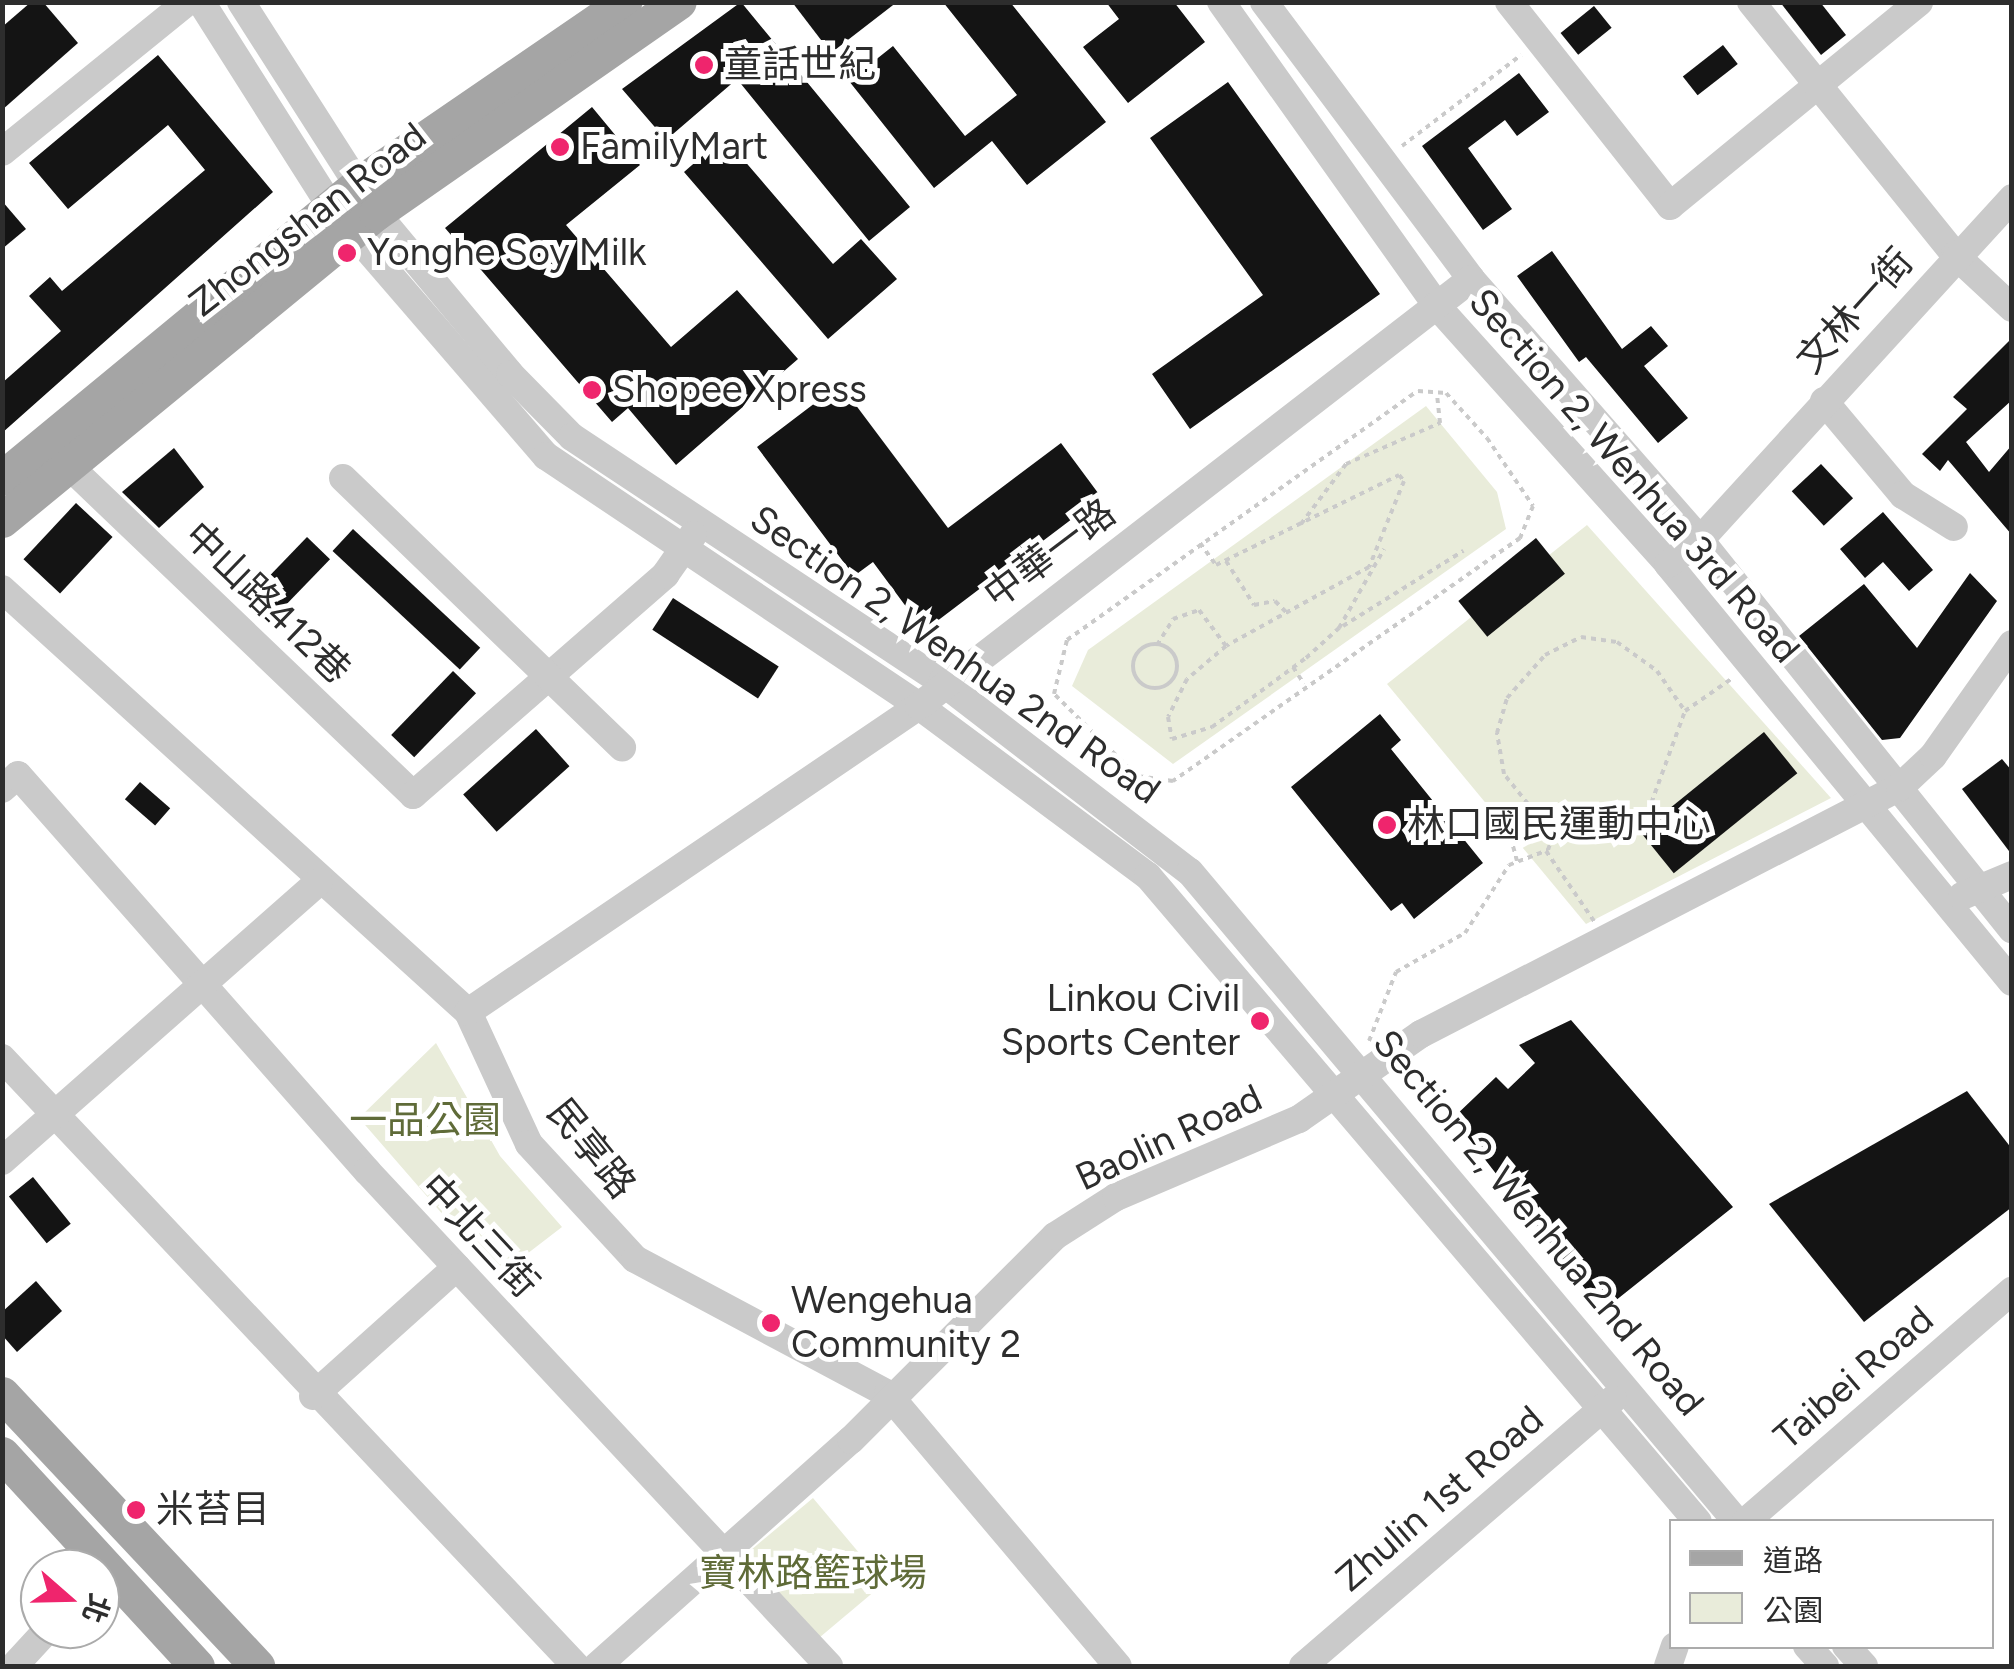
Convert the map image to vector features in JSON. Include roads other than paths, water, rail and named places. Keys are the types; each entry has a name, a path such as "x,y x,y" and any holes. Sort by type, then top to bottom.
{"main road":[{"name":"Zhongshan Road","path":"2,478 624,2"},
{"name":"Zhongshan Road","path":"2,520 69,466 354,210 678,2"},
{"path":"2,1394 256,1666"},
{"path":"2,1454 86,1549"},
{"path":"120,1586 197,1666"}],"street":[{"path":"2,152 187,2"},
{"name":"Section 2, Wenhua 2nd Road","path":"201,2 354,210 546,456 919,706 1148,876 1336,1088 1695,1519"},
{"name":"Section 2, Wenhua 2nd Road","path":"241,2 354,210 572,436 942,682 1190,872 1363,1069 1734,1519"},
{"name":"Section 2, Wenhua 3rd Road","path":"1221,2 1436,305 1668,564 2012,982"},
{"name":"Section 2, Wenhua 3rd Road","path":"1264,2 1471,279 1700,540 2012,930"},
{"path":"1509,2 1670,206 1820,88 1919,2"},
{"name":"文林一街","path":"1668,564 1700,540 1955,255 1751,2"},
{"path":"2012,198 1955,255 2012,308"},
{"name":"中華一路","path":"468,1012 919,706 942,682 1471,279"},
{"path":"1824,402 1903,495 1954,527"},
{"name":"中山路412巷","path":"69,466 413,794 550,675"},
{"path":"343,478 622,747"},
{"path":"550,675 683,550 700,524"},
{"name":"民享路","path":"2,589 318,882 468,1012 529,1144 635,1259 888,1394 1107,1663"},
{"path":"1900,787 1933,756 2012,644"},
{"name":"中北三街","path":"2,789 18,775 457,1268 829,1666"},
{"name":"Baolin Road","path":"596,1666 851,1440 888,1394 1056,1236 1116,1197 1299,1119 1363,1069 1900,787"},
{"path":"1947,904 2012,875"},
{"path":"2,1161 318,882"},
{"path":"2,1058 313,1396 576,1666"},
{"path":"313,1396 457,1268"},
{"name":"Taibei Road","path":"1748,1519 2012,1291"},
{"name":"Zhulin 1st Road","path":"1303,1666 1625,1388"},
{"path":"120,1559 144,1546"}],"place":[{"name":"童話世紀","path":"704,65"},
{"name":"FamilyMart","path":"560,147"},
{"name":"Yonghe Soy Milk","path":"347,253"},
{"name":"Shopee Xpress","path":"592,390"},
{"name":"林口國民運動中心","path":"1387,825"},
{"name":"Linkou Civil Sports Center","path":"1260,1021"},
{"name":"Wengehua Community 2","path":"771,1323"},
{"name":"米苔目","path":"136,1510"}],"park label":[{"name":"一品公園","path":"425,1121"},
{"name":"寶林路籃球場","path":"813,1574"}]}
